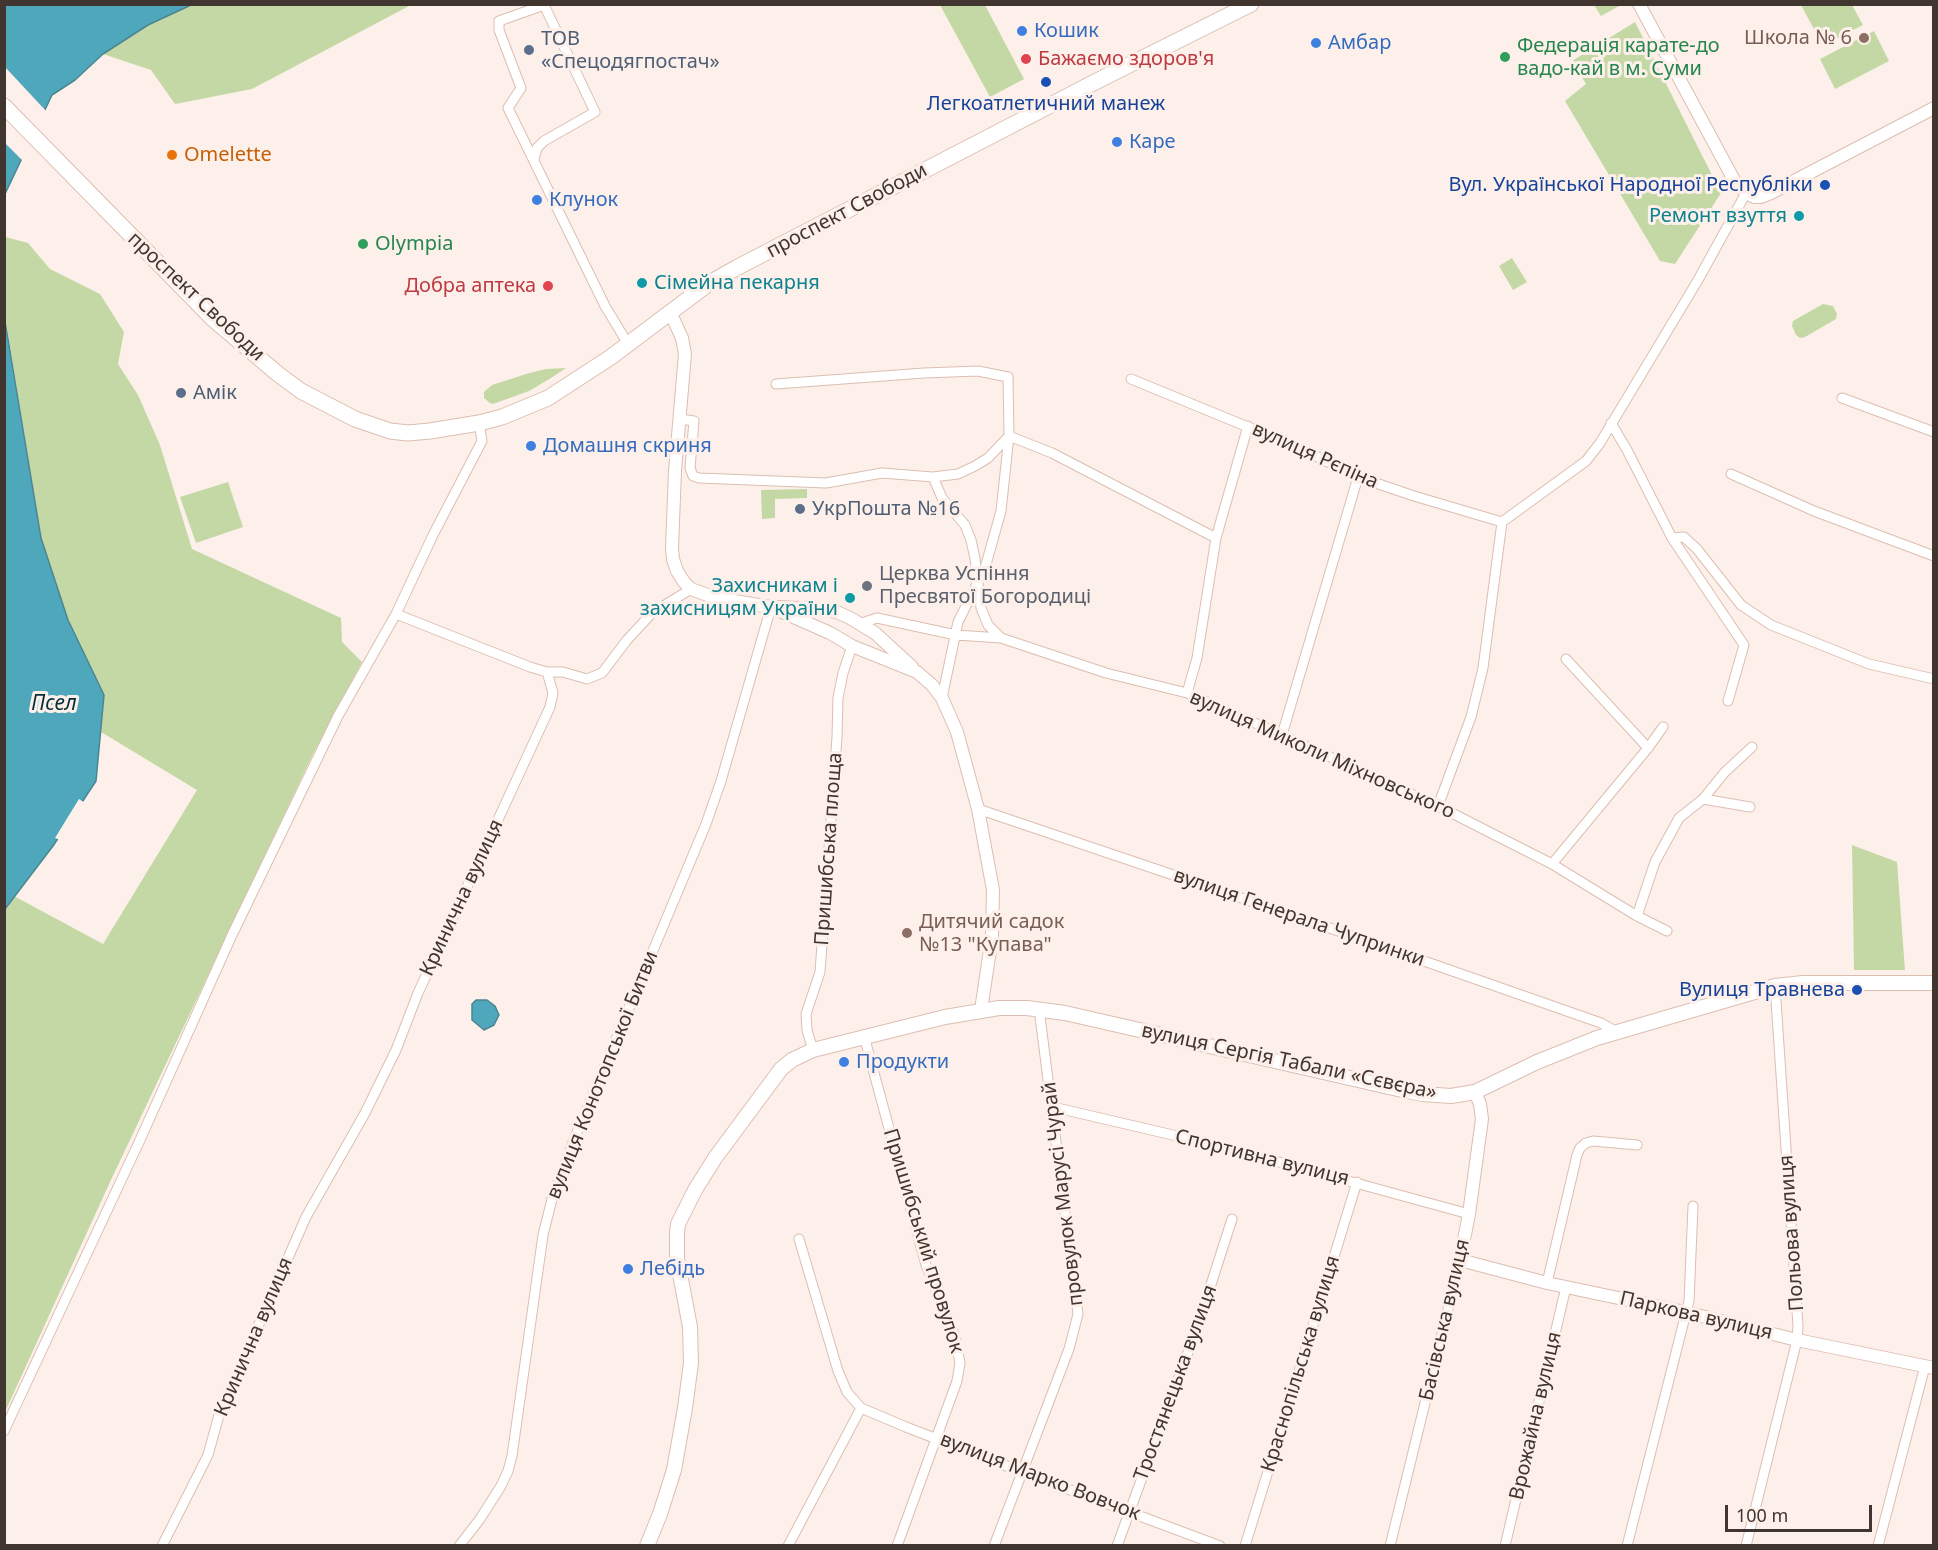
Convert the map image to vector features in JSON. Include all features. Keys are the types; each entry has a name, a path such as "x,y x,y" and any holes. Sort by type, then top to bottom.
{"main road":[{"name":"проспект Свободи","path":"4,106 76,182 213,319 302,392 355,420 408,433 479,423 511,414 548,398 628,344 708,284 738,267 1251,4"},
{"name":"вулиця Сергія Табали «Сєвєра»","path":"647,1545 674,1470 691,1364 690,1326 677,1258 678,1224 715,1158 781,1070 792,1059 813,1050 864,1036 981,1010 1012,1007 1065,1013 1423,1094 1451,1096 1475,1092 1569,1048 1775,986 1803,983 1934,983"}],"street":[{"path":"1639,4 1734,180 1746,193 1754,197 1771,193 1934,108"},
{"path":"534,160 537,148 544,141 595,112 544,5 499,21 499,30 521,87 508,108 605,306 628,344"},
{"path":"1438,806 1471,717 1483,668 1502,522 1586,461 1600,443 1692,290 1746,193"},
{"path":"670,312 684,345 672,548 677,571 691,590 716,598 771,607 821,609 837,612 862,623 932,685 942,698 957,732 978,809 993,890 992,937 981,1010"},
{"path":"776,384 978,371 1008,377 1009,436 1001,511 992,550 958,622 942,698"},
{"name":"вулиця Рєпіна","path":"1131,379 1304,450 1358,477 1502,522"},
{"path":"1842,398 1934,432"},
{"path":"680,419 694,421 690,468 693,476 699,478 826,483 882,473 933,477 958,474 988,458 1009,436"},
{"path":"4,1431 232,935 338,716 396,614 433,535 482,441 479,423"},
{"path":"1611,423 1672,538 1744,645 1728,700"},
{"path":"1187,693 1197,658 1216,538 1248,426"},
{"path":"1009,436 1052,453 1216,538"},
{"path":"1731,474 1814,511 1934,556"},
{"path":"933,477 942,498 965,525 971,540 981,608 988,625 1001,638"},
{"path":"1282,735 1358,477"},
{"path":"1672,538 1684,537 1697,549 1741,605 1771,625 1869,664 1934,679"},
{"path":"396,614 530,667 547,672 563,672 587,679 602,674 641,623 652,613 691,590"},
{"path":"771,607 830,633 852,646 917,672"},
{"name":"вулиця Конотопської Битви","path":"459,1545 480,1519 508,1471 543,1235 552,1199 574,1137 706,824 728,758 771,607"},
{"name":"вулиця Миколи Міхновського","path":"862,623 877,618 956,635 1001,638 1106,673 1187,693 1438,806 1552,864 1667,932"},
{"name":"Пришибська площа","path":"813,1050 807,1030 806,1014 819,972 838,698 841,679 852,646"},
{"path":"1566,659 1648,748"},
{"name":"Кринична вулиця","path":"162,1545 208,1455 219,1415 306,1216 365,1113 396,1050 418,993 550,707 553,693 547,672"},
{"path":"1552,864 1663,727"},
{"path":"1637,916 1655,862 1679,818 1703,799 1725,772 1752,747"},
{"path":"1703,799 1750,807"},
{"name":"вулиця Генерала Чупринки","path":"978,809 1324,926 1601,1023 1617,1032"},
{"name":"Польова вулиця","path":"1746,1545 1797,1340 1798,1326 1775,986"},
{"name":"провулок Марусі Чурай","path":"994,1545 1069,1349 1078,1314 1039,1009"},
{"name":"Пришибський провулок","path":"864,1036 926,1265 958,1348 960,1363 957,1381 897,1545"},
{"name":"Басівська вулиця","path":"1389,1545 1460,1260 1469,1214 1482,1119 1480,1104 1475,1092"},
{"name":"Спортивна вулиця","path":"1053,1107 1224,1147 1469,1214"},
{"path":"1547,1283 1580,1148 1593,1141 1637,1145"},
{"name":"Краснопільська вулиця","path":"1245,1545 1357,1182"},
{"path":"1627,1545 1689,1301 1693,1206"},
{"name":"Тростянецька вулиця","path":"1117,1545 1198,1325 1232,1219"},
{"path":"788,1545 861,1408 847,1392 838,1371 799,1239"},
{"name":"Паркова вулиця","path":"1460,1260 1547,1283 1685,1312 1797,1340 1929,1367"},
{"name":"Врожайна вулиця","path":"1505,1545 1566,1287"},
{"path":"1878,1545 1929,1367"},
{"name":"вулиця Марко Вовчок","path":"861,1408 1022,1472 1220,1545"}],"green space":[{"path":"191,5 411,5 252,89 175,104 151,70 103,54 148,25"},
{"path":"940,5 985,5 1024,79 990,97"},
{"path":"1594,5 1621,5 1601,16"},
{"path":"1801,5 1852,5 1863,25 1823,46"},
{"path":"1635,22 1721,193 1675,264 1660,261 1565,101 1586,84 1572,61"},
{"path":"1874,31 1889,61 1835,89 1820,59"},
{"path":"5,237 28,243 50,269 100,294 124,332 118,364 138,395 160,445 192,549 341,618 342,642 362,662 312,756 110,1182 5,1412 5,909 14,896 103,944 197,790 101,732 104,695 68,620 41,537 5,315"},
{"path":"1512,258 1527,282 1513,290 1499,266"},
{"path":"1823,304 1833,306 1837,314 1836,319 1805,337 1800,338 1796,335 1792,326 1793,321"},
{"path":"566,368 529,391 493,404 484,398 484,392 492,385 546,369"},
{"path":"228,482 243,527 196,543 180,497"},
{"path":"807,489 807,498 775,499 775,518 762,519 761,490"},
{"path":"1852,845 1897,862 1905,970 1854,970"}],"water":[{"path":"5,5 191,5 148,25 103,54 75,80 52,95 5,194"},
{"name":"Псел","path":"4,315 41,538 68,620 104,695 96,781 53,846 5,909"},
{"path":"476,1000 487,1000 495,1006 499,1015 494,1025 484,1030 472,1020 472,1004"}],"pier":[{"path":"5,67 47,112 23,161 4,142"},
{"path":"79,799 85,803 60,840 55,838"}],"place":[{"name":"Кошик","path":"1022,31"},
{"name":"Школа № 6","path":"1864,38"},
{"name":"Амбар","path":"1316,43"},
{"name":"ТОВ «Спецодягпостач»","path":"529,50"},
{"name":"Федерація карате-до вадо-кай в м. Суми","path":"1505,57"},
{"name":"Бажаємо здоров'я","path":"1026,59"},
{"name":"Легкоатлетичний манеж","path":"1046,82"},
{"name":"Каре","path":"1117,142"},
{"name":"Omelette","path":"172,155"},
{"name":"Вул. Української Народної Республіки","path":"1825,185"},
{"name":"Клунок","path":"537,200"},
{"name":"Ремонт взуття","path":"1799,216"},
{"name":"Olympia","path":"363,244"},
{"name":"Сімейна пекарня","path":"642,283"},
{"name":"Добра аптека","path":"548,286"},
{"name":"Амік","path":"181,393"},
{"name":"Домашня скриня","path":"531,446"},
{"name":"УкрПошта №16","path":"800,509"},
{"name":"Церква Успіння Пресвятої Богородиці","path":"867,586"},
{"name":"Захисникам і захисницям України","path":"850,598"},
{"name":"Дитячий садок №13 \"Купава\"","path":"907,933"},
{"name":"Вулиця Травнева","path":"1857,990"},
{"name":"Продукти","path":"844,1062"},
{"name":"Лебідь","path":"628,1269"}]}
